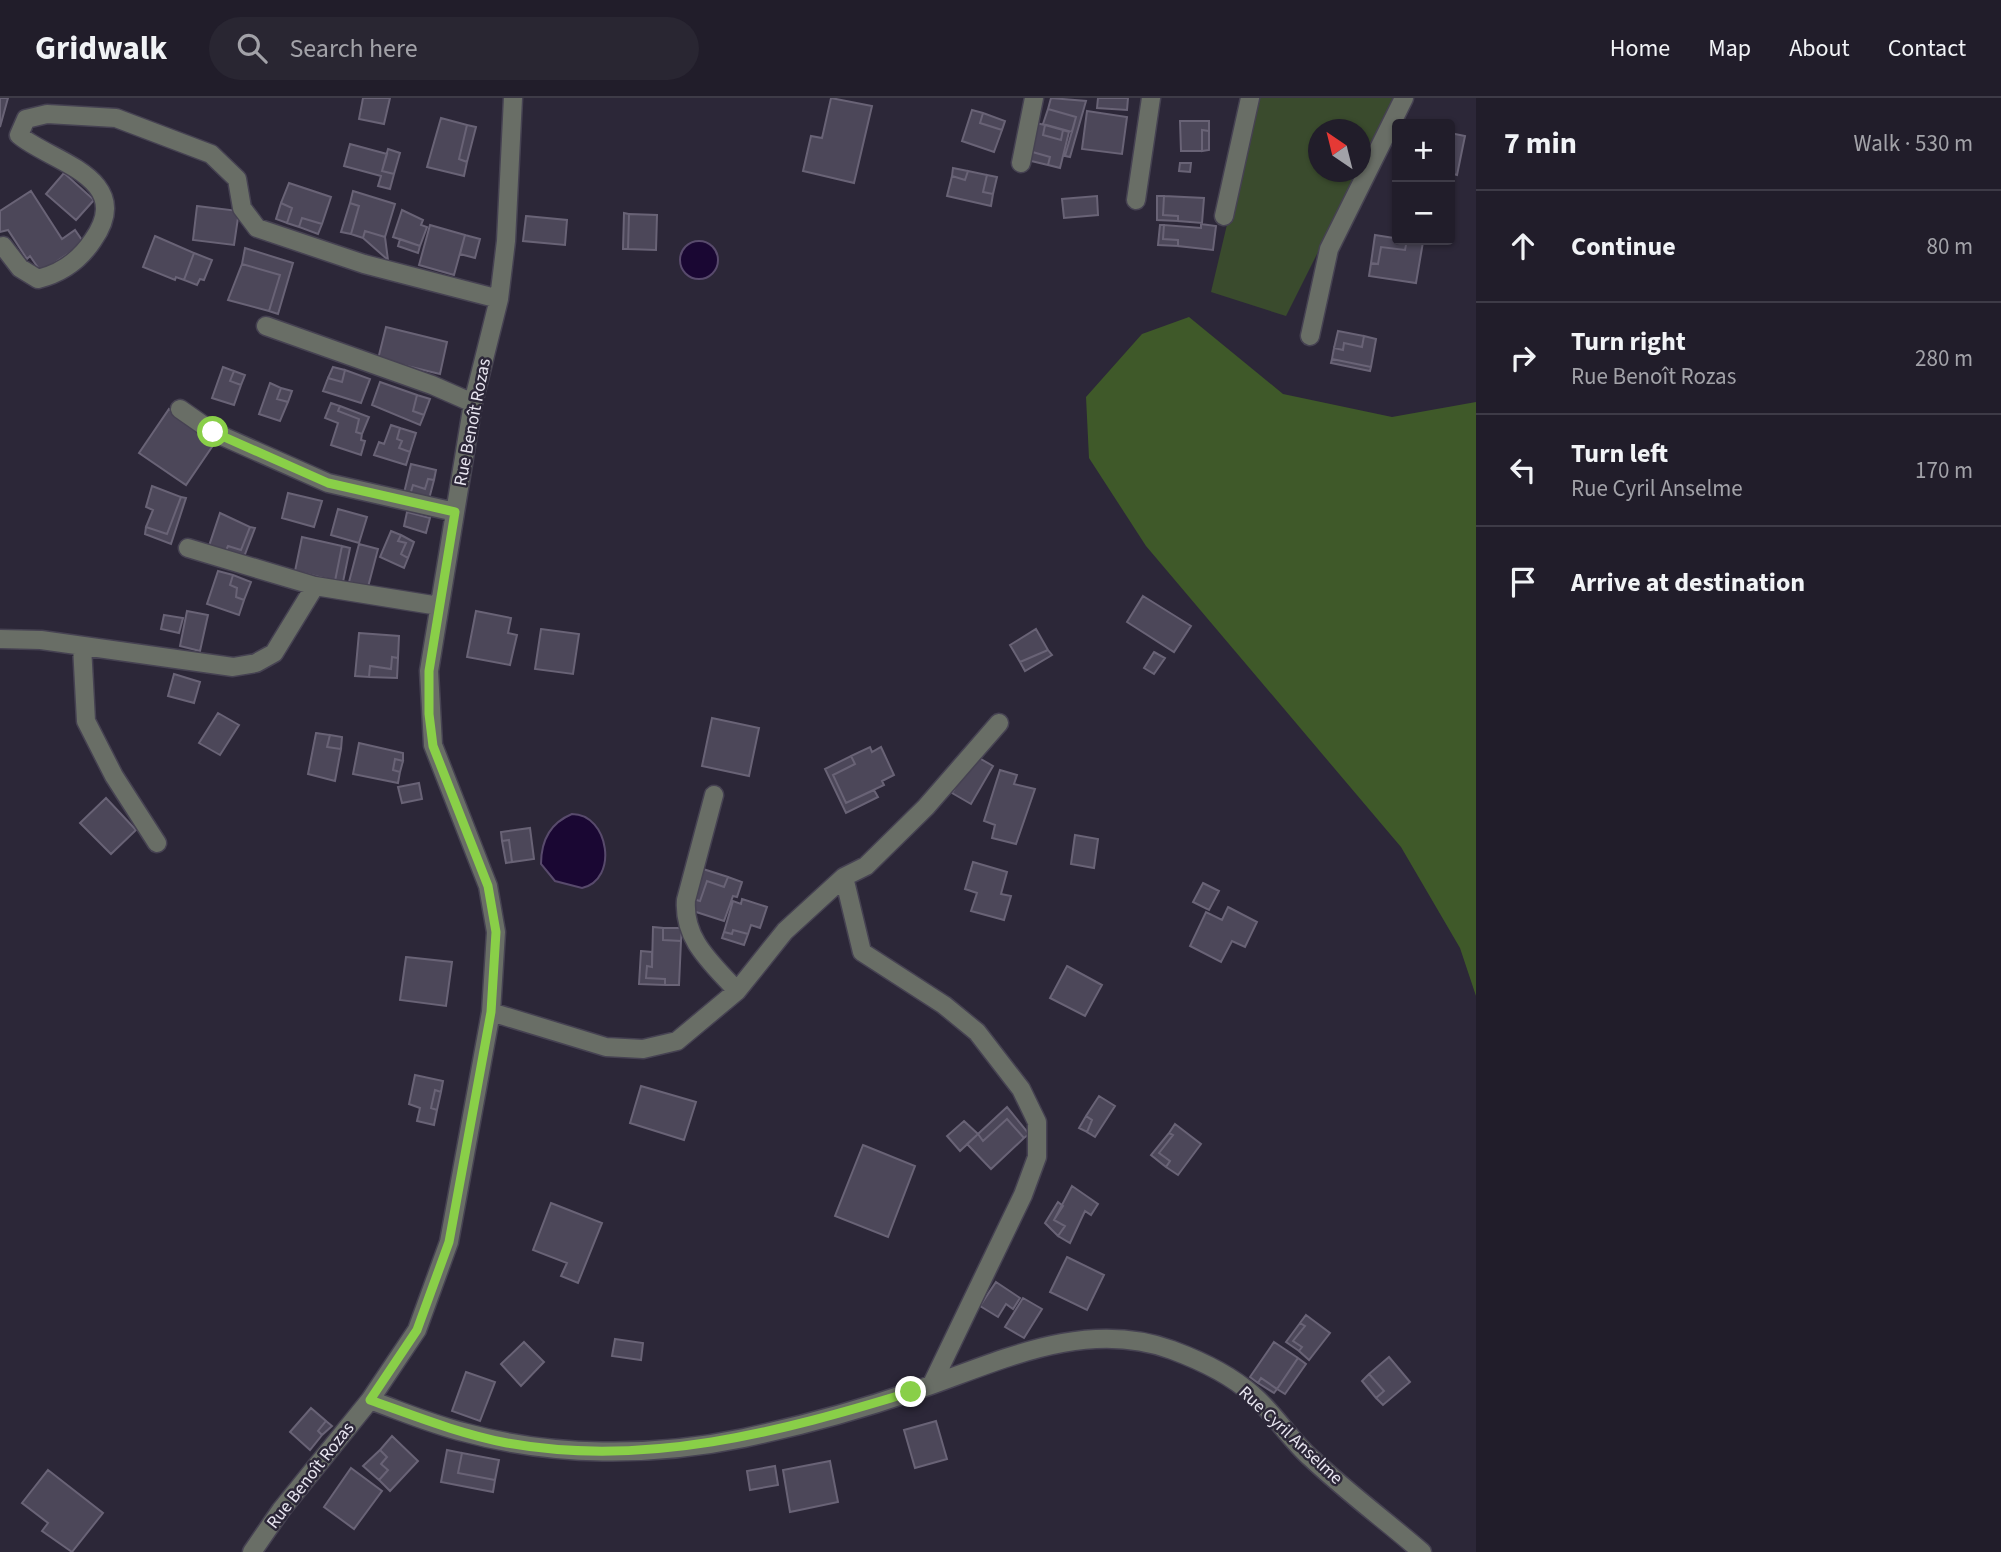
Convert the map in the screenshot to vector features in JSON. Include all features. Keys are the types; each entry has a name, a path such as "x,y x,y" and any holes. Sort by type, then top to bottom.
{"street":[{"name":"Rue Benoît Rozas","path":"252,1552 281,1510 370,1400 417,1330 449,1242 491,1012 496,932 488,886 432,735 429,671 473,402 499,299 506,241 513,98"},
{"path":"1021,163 1034,98"},
{"path":"1136,200 1151,98"},
{"path":"1224,216 1250,98"},
{"path":"1310,337 1329,249 1404,98"},
{"path":"3,246 20,268 38,278 56,274 84,254 102,228 104,211 101,193 90,180 75,166 28,143 19,135 21,125 26,119 47,114 84,114 116,118 211,154 237,179 242,208 257,228 363,264 499,299"},
{"path":"266,326 432,384 473,402"},
{"path":"180,409 213,432 328,483 455,512"},
{"path":"188,548 314,586 439,606"},
{"path":"0,639 82,646 233,667 256,663 274,653 314,586"},
{"path":"82,646 86,721 114,776 157,843"},
{"path":"491,1012 606,1047 643,1049 677,1041 737,990 785,931 844,877 866,866 926,807 999,723"},
{"path":"714,795 686,900 685,918 688,932 737,990"},
{"path":"844,877 862,952 944,1005 977,1032 1021,1089 1037,1122 1037,1157 1023,1195 932,1384"},
{"name":"Rue Cyril Anselme","path":"370,1400 461,1432 508,1443 620,1452 742,1438 825,1418 1026,1351 1126,1337 1175,1351 1225,1376 1252,1394 1308,1456 1422,1552"}],"green space":[{"path":"1257,98 1395,98 1371,147 1371,119 1308,119 1308,182 1353,182 1286,316 1211,292"},
{"path":"1189,317 1283,394 1392,417 1476,402 1476,996 1460,948 1401,847 1146,546 1089,458 1086,397 1142,334"}],"shaded area":[{"path":"699,241 712,247 718,260 712,273 699,279 686,273 680,260 686,247"},
{"path":"572,814 585,817 594,824 605,848 601,873 594,883 582,888 555,881 541,864 548,834 558,822"}],"building":[{"path":"0,98 8,98 0,127"},
{"path":"363,98 390,98 384,124 359,119"},
{"path":"831,98 872,106 854,183 803,171 811,136 822,138"},
{"path":"1051,98 1086,101 1070,157 1065,156 1076,117 1048,109"},
{"path":"1098,98 1128,98 1127,110 1097,108"},
{"path":"1048,109 1076,117 1072,132 1043,124"},
{"path":"972,110 983,113 980,123 1002,130 994,152 962,141"},
{"path":"1087,111 1127,117 1122,154 1082,149"},
{"path":"983,113 1005,121 1002,130 980,123"},
{"path":"441,118 467,125 459,159 467,162 464,176 427,167"},
{"path":"1180,121 1209,121 1209,131 1202,130 1202,151 1181,151"},
{"path":"1036,123 1045,125 1043,135 1061,140 1063,130 1069,132 1060,168 1048,165 1050,157 1029,151"},
{"path":"467,125 476,127 467,162 459,159"},
{"path":"1045,125 1063,130 1061,140 1043,135"},
{"path":"1202,130 1209,131 1209,150 1202,151"},
{"path":"1455,134 1465,136 1455,174"},
{"path":"350,144 387,154 382,171 394,174 390,189 378,186 381,176 344,166"},
{"path":"388,149 400,153 394,174 382,171"},
{"path":"1029,151 1050,157 1048,165 1027,160"},
{"path":"1180,163 1191,163 1190,172 1179,171"},
{"path":"953,168 968,171 965,180 952,176"},
{"path":"968,171 987,175 983,192 993,194 991,206 947,196 952,176 965,180"},
{"path":"64,173 94,200 76,220 46,194"},
{"path":"987,175 997,177 993,194 983,192"},
{"path":"289,183 331,197 322,224 302,218 299,227 287,223 292,208 281,203"},
{"path":"31,191 62,239 75,230 84,243 41,272 30,256 27,259 8,230 0,232 0,211"},
{"path":"353,191 395,204 385,237 365,231 363,238 351,234 359,206 350,203"},
{"path":"1097,196 1098,215 1064,218 1062,199"},
{"path":"1157,196 1164,196 1163,215 1178,216 1178,221 1157,220"},
{"path":"1164,196 1204,198 1202,223 1178,221 1178,216 1163,215"},
{"path":"281,203 292,208 287,223 276,219"},
{"path":"350,203 359,206 351,234 341,232"},
{"path":"197,206 239,211 234,245 193,240"},
{"path":"402,210 423,220 421,225 427,227 420,246 393,237"},
{"path":"624,213 629,214 628,249 623,249"},
{"path":"629,214 657,215 656,250 628,249"},
{"path":"526,216 567,220 565,245 523,241"},
{"path":"302,218 322,224 318,234 299,227"},
{"path":"1201,224 1216,226 1213,250 1178,246 1178,240 1163,239 1164,225 1201,228"},
{"path":"430,225 465,235 454,275 419,265"},
{"path":"1160,225 1164,225 1163,239 1178,240 1178,246 1158,245"},
{"path":"365,231 385,237 388,260 363,238"},
{"path":"465,235 480,239 475,258 460,254"},
{"path":"1375,235 1392,238 1392,245 1406,245 1405,250 1381,247 1378,264 1371,263"},
{"path":"155,236 194,253 184,280 176,277 175,280 143,267"},
{"path":"400,239 420,246 418,253 398,246"},
{"path":"1406,245 1422,245 1416,283 1369,276 1371,263 1378,264 1381,247 1405,250"},
{"path":"245,248 293,263 278,314 269,311 280,275 242,264"},
{"path":"194,253 212,260 204,280 200,279 197,285 184,280"},
{"path":"242,264 280,275 269,311 228,300"},
{"path":"386,327 447,342 440,374 378,359"},
{"path":"1338,331 1364,336 1362,347 1344,343 1343,350 1334,348"},
{"path":"1364,336 1376,339 1371,367 1332,359 1334,348 1343,350 1344,343 1362,347"},
{"path":"1332,359 1371,367 1370,371 1331,363"},
{"path":"223,367 234,371 230,381 241,385 234,405 212,398"},
{"path":"333,367 345,370 342,382 328,378"},
{"path":"345,370 370,379 361,403 323,391 328,378 342,382"},
{"path":"234,371 245,375 241,385 230,381"},
{"path":"380,382 417,395 413,411 424,415 420,425 372,405"},
{"path":"270,383 281,388 277,399 288,402 280,421 259,414"},
{"path":"281,388 292,391 288,402 277,399"},
{"path":"417,395 430,399 424,415 413,411"},
{"path":"331,403 340,406 338,411 359,419 356,432 362,434 361,440 365,441 361,455 331,445 338,423 325,418"},
{"path":"340,406 369,417 362,434 356,432 359,419 338,411"},
{"path":"169,409 216,441 186,485 139,453"},
{"path":"391,425 400,428 397,439 402,441 399,448 410,452 406,465 374,455 379,442 384,444"},
{"path":"400,428 416,433 410,452 399,448 402,441 397,439"},
{"path":"411,464 436,470 434,480 428,479 425,489 413,485 410,495 404,493"},
{"path":"428,479 434,480 429,499 410,495 413,485 425,489"},
{"path":"152,486 181,497 167,534 146,527 153,510 146,507"},
{"path":"288,493 322,501 314,527 282,518"},
{"path":"181,497 186,498 171,544 145,534 146,527 167,534"},
{"path":"338,509 367,517 359,543 331,535"},
{"path":"407,512 430,518 426,533 404,526"},
{"path":"220,513 250,527 241,550 228,546 224,555 208,549"},
{"path":"250,527 255,528 242,562 224,555 228,546 241,550"},
{"path":"391,531 401,535 398,541 406,543 401,554 408,558 404,568 380,557"},
{"path":"401,535 414,542 408,558 401,554 406,543 398,541"},
{"path":"302,537 342,546 335,581 295,571"},
{"path":"359,544 378,549 368,587 349,582"},
{"path":"342,546 350,548 343,582 335,581"},
{"path":"218,571 233,575 230,585 237,588 236,597 244,600 239,615 207,604"},
{"path":"233,575 251,582 244,600 236,597 237,588 230,585"},
{"path":"1143,596 1191,626 1174,652 1127,622"},
{"path":"187,611 208,615 200,651 180,646"},
{"path":"476,611 511,618 508,633 517,635 510,665 467,657"},
{"path":"164,615 183,618 179,633 161,629"},
{"path":"541,629 579,634 573,674 535,669"},
{"path":"1036,629 1048,650 1020,662 1010,645"},
{"path":"359,633 399,636 398,658 392,657 391,669 370,666 369,677 355,676"},
{"path":"1048,650 1052,655 1025,671 1020,662"},
{"path":"1154,652 1165,658 1154,674 1144,668"},
{"path":"392,657 398,658 397,678 369,677 370,666 391,669"},
{"path":"174,674 200,682 194,703 168,696"},
{"path":"218,713 239,725 220,755 199,743"},
{"path":"712,718 759,728 749,776 702,766"},
{"path":"316,733 330,735 327,747 341,749 335,781 308,774"},
{"path":"330,735 342,737 341,749 327,747"},
{"path":"359,743 403,753 403,761 395,759 393,770 400,772 398,783 353,774"},
{"path":"870,747 872,752 881,747 894,775 882,781 884,785 846,803 833,775 855,764 851,756"},
{"path":"974,755 993,766 971,804 952,793"},
{"path":"851,756 855,764 833,775 846,803 874,790 878,797 846,813 825,769"},
{"path":"395,759 403,761 400,772 393,770"},
{"path":"1000,770 1017,775 1014,784 1035,789 1016,844 992,838 995,825 984,821"},
{"path":"419,783 422,799 402,803 398,787"},
{"path":"106,798 136,830 111,854 80,823"},
{"path":"530,828 534,859 512,862 509,840 502,841 501,832"},
{"path":"1075,835 1098,839 1094,868 1071,864"},
{"path":"509,840 512,862 506,863 502,841"},
{"path":"973,862 1007,872 1001,894 1011,896 1004,920 971,911 977,893 965,889"},
{"path":"703,869 728,877 724,887 707,881 700,901 693,899"},
{"path":"728,877 742,882 737,897 733,896 724,921 690,910 693,899 700,901 707,881 724,887"},
{"path":"1203,883 1219,891 1209,910 1193,902"},
{"path":"742,899 767,907 760,928 751,925 748,934 733,930 732,934 724,932 733,901 741,904"},
{"path":"1228,907 1257,922 1245,947 1232,941 1221,962 1190,946 1206,912 1222,920"},
{"path":"653,927 663,928 663,940 681,941 679,985 665,985 665,979 646,978 647,966 652,967"},
{"path":"663,928 682,928 681,941 663,940"},
{"path":"733,930 748,934 744,945 722,938 724,932 732,934"},
{"path":"641,951 652,952 652,967 647,966 646,978 665,979 665,985 639,984"},
{"path":"406,957 452,962 446,1006 400,1000"},
{"path":"1067,966 1102,985 1085,1016 1050,998"},
{"path":"415,1075 443,1081 441,1092 435,1090 431,1108 437,1110 434,1125 417,1121 420,1108 409,1104"},
{"path":"641,1086 696,1102 684,1140 630,1123"},
{"path":"435,1090 441,1092 437,1110 431,1108"},
{"path":"1099,1096 1115,1106 1095,1137 1087,1132 1092,1120 1086,1116"},
{"path":"1007,1107 1029,1134 1024,1138 1007,1119 983,1141 978,1134"},
{"path":"1086,1116 1092,1120 1087,1132 1079,1128"},
{"path":"1007,1119 1024,1138 991,1169 967,1144 978,1134 983,1141"},
{"path":"964,1121 978,1134 960,1151 947,1136"},
{"path":"1175,1124 1201,1144 1178,1175 1166,1167 1170,1161 1159,1153 1173,1135 1169,1133"},
{"path":"1169,1133 1173,1135 1159,1153 1170,1161 1166,1167 1151,1155"},
{"path":"863,1145 915,1166 888,1237 835,1216"},
{"path":"1072,1186 1098,1204 1091,1215 1085,1211 1070,1243 1058,1236 1065,1226 1054,1220"},
{"path":"1058,1202 1063,1206 1054,1220 1065,1226 1058,1236 1045,1223"},
{"path":"551,1203 602,1223 578,1283 561,1276 567,1263 533,1250"},
{"path":"1067,1257 1104,1275 1087,1310 1050,1292"},
{"path":"996,1282 1020,1298 1013,1309 1006,1304 998,1317 980,1306"},
{"path":"1023,1298 1042,1309 1024,1338 1005,1327"},
{"path":"1306,1315 1330,1333 1309,1360 1299,1351 1302,1347 1293,1341 1305,1326 1300,1323"},
{"path":"1300,1323 1305,1326 1293,1341 1302,1347 1299,1351 1286,1342"},
{"path":"615,1339 643,1343 641,1360 612,1356"},
{"path":"524,1342 544,1362 521,1386 501,1364"},
{"path":"1274,1342 1298,1358 1277,1389 1261,1378 1258,1383 1250,1377"},
{"path":"1389,1357 1410,1382 1383,1405 1376,1398 1384,1391 1369,1374"},
{"path":"1298,1358 1306,1364 1285,1394 1277,1389"},
{"path":"466,1372 495,1382 480,1421 452,1411"},
{"path":"1369,1374 1384,1391 1376,1398 1362,1381"},
{"path":"1261,1378 1277,1389 1274,1393 1258,1383"},
{"path":"311,1408 326,1421 318,1431 322,1435 310,1450 290,1432"},
{"path":"326,1421 332,1426 322,1435 318,1431"},
{"path":"936,1421 947,1459 915,1468 904,1430"},
{"path":"392,1436 418,1461 390,1491 379,1480 388,1470 381,1464 387,1457 380,1450"},
{"path":"380,1450 387,1457 381,1464 388,1470 379,1480 363,1466"},
{"path":"447,1450 462,1453 458,1473 495,1480 493,1492 441,1482"},
{"path":"462,1453 499,1460 495,1480 458,1473"},
{"path":"830,1461 838,1502 790,1512 783,1470"},
{"path":"775,1466 778,1485 750,1490 747,1471"},
{"path":"351,1468 382,1491 354,1529 324,1507"},
{"path":"48,1470 103,1513 72,1552 42,1531 48,1523 22,1503"}],"route":[{"path":"213,432 328,483 455,512 429,671 429,714 433,746 488,886 496,932 491,1012 449,1242 417,1330 370,1400 461,1432 508,1443 620,1452 742,1438 825,1418 911,1392"}]}
